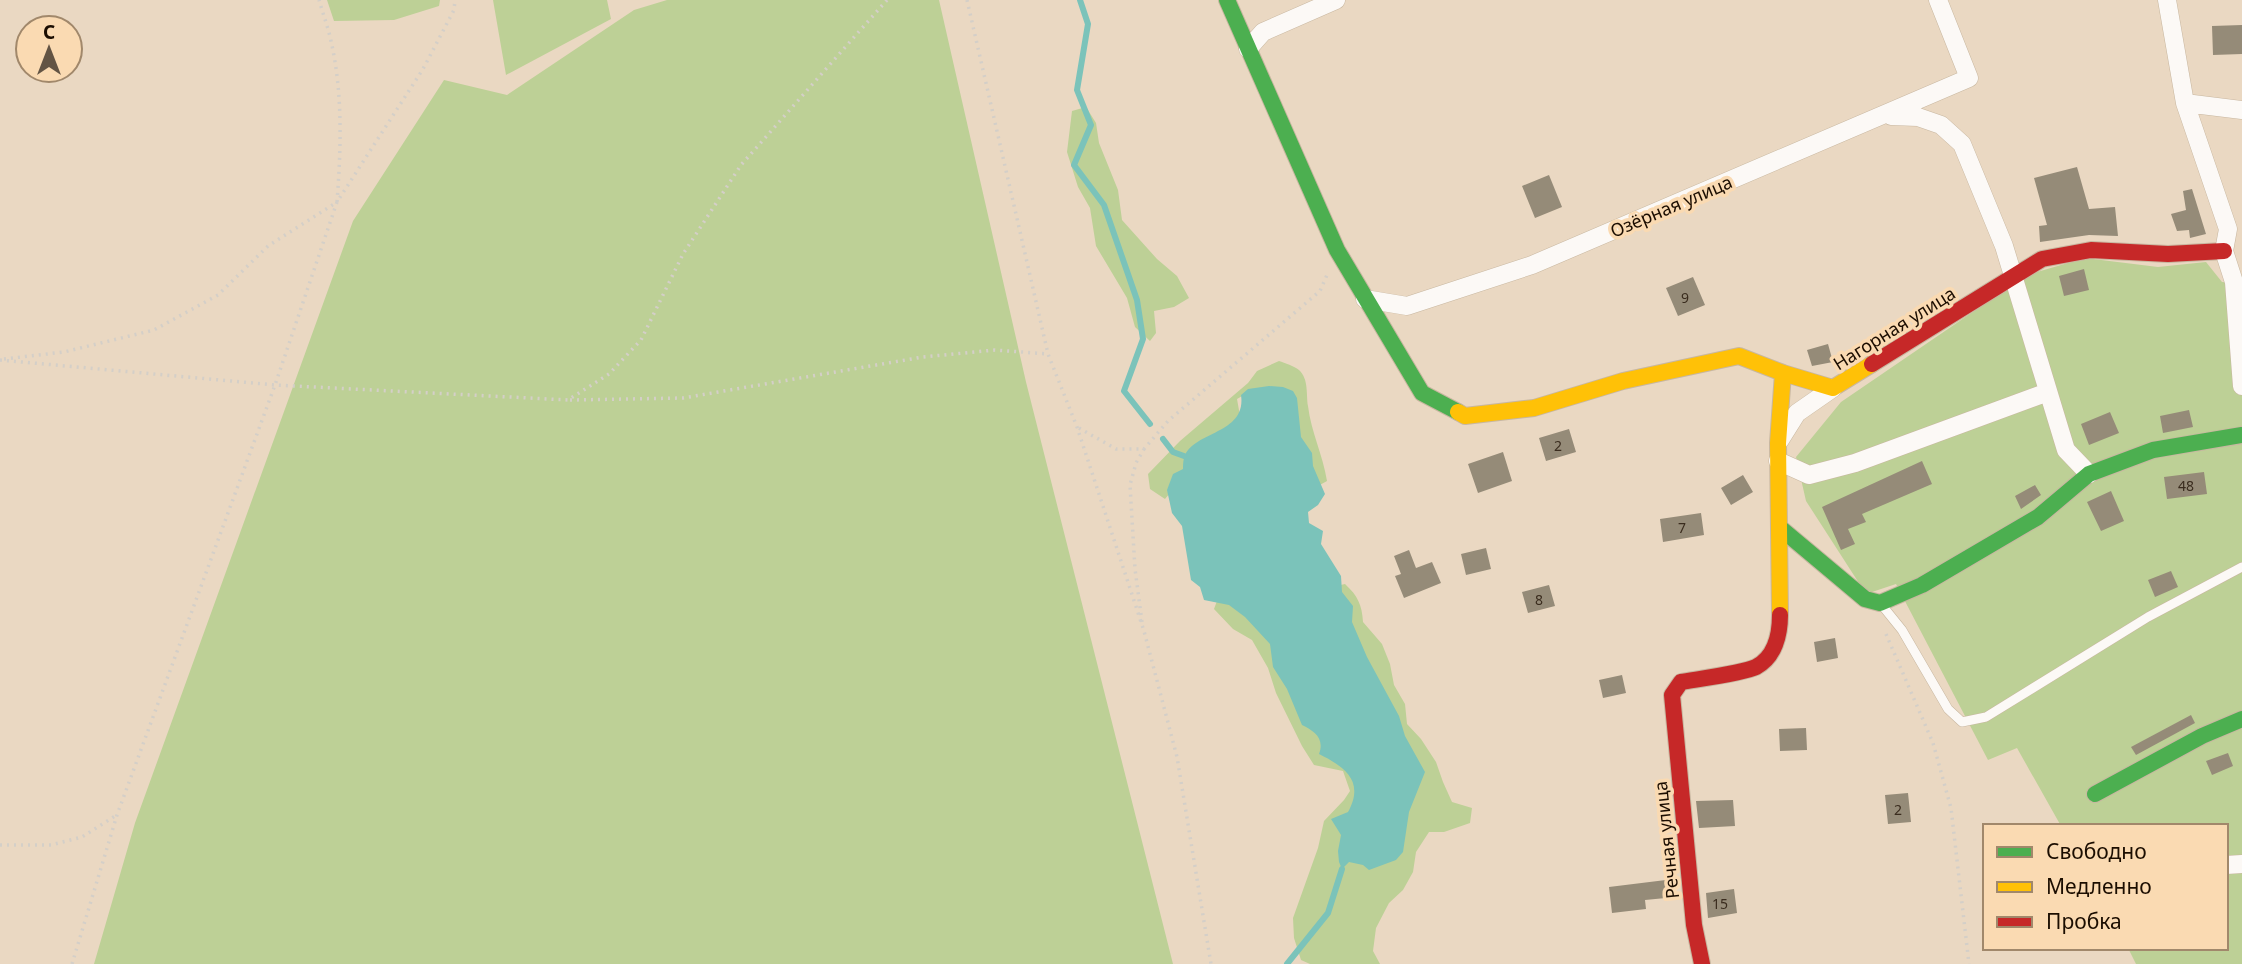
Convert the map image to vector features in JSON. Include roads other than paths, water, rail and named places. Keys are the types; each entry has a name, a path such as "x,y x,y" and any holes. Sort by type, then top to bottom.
{"street":[{"path":"1227,0 1337,250 1365,299"},
{"path":"1248,49 1263,32 1336,0"},
{"name":"Озёрная улица","path":"1365,299 1407,306 1532,265 1969,78 1938,0"},
{"path":"2167,0 2185,103 2228,229 2224,251 2234,282 2242,386"},
{"path":"2185,103 2242,110"},
{"path":"1884,116 1918,117 1941,125 1962,144 2004,246 2066,450 2089,474"},
{"name":"Нагорная улица","path":"1365,299 1422,393 1465,416 1534,408 1623,381 1739,356 1833,388 2042,259 2091,250 2168,254 2224,251"},
{"path":"1783,373 1778,452 1779,527 1865,599 1880,603 1922,586 2038,517 2089,474 2153,450 2242,435"},
{"path":"1778,452 1797,413 1833,388"},
{"path":"1778,452 1809,475 1855,463 2048,391"},
{"name":"Речная улица","path":"1702,964 1694,925 1672,695 1681,682 1756,667 1772,653 1780,629 1779,527"},
{"path":"2095,794 2202,736 2242,719"}],"lane":[{"path":"1880,603 1902,630 1948,709 1962,722 1986,717 2148,617 2242,567"}],"water":[{"path":"1269,386 1293,391 1297,398 1301,437 1312,453 1313,466 1325,494 1318,505 1308,512 1309,523 1323,531 1321,544 1341,576 1342,592 1353,606 1352,622 1367,657 1399,716 1405,736 1425,772 1409,812 1403,852 1396,860 1369,870 1363,865 1349,862 1342,869 1339,862 1341,835 1331,819 1348,812 1353,801 1353,783 1350,776 1337,764 1319,754 1319,739 1302,725 1287,689 1273,667 1270,644 1245,617 1229,605 1204,600 1200,587 1191,580 1182,526 1172,513 1167,490 1173,474 1183,469 1184,458 1189,449 1236,418 1241,408 1241,395 1248,389"}],"waterway":[{"path":"1080,0 1088,24 1077,90 1091,125 1074,165 1104,205 1137,300 1143,339 1124,391 1150,424"},
{"path":"1163,439 1173,452 1184,456"},
{"path":"1287,964 1328,913 1342,869"}]}
